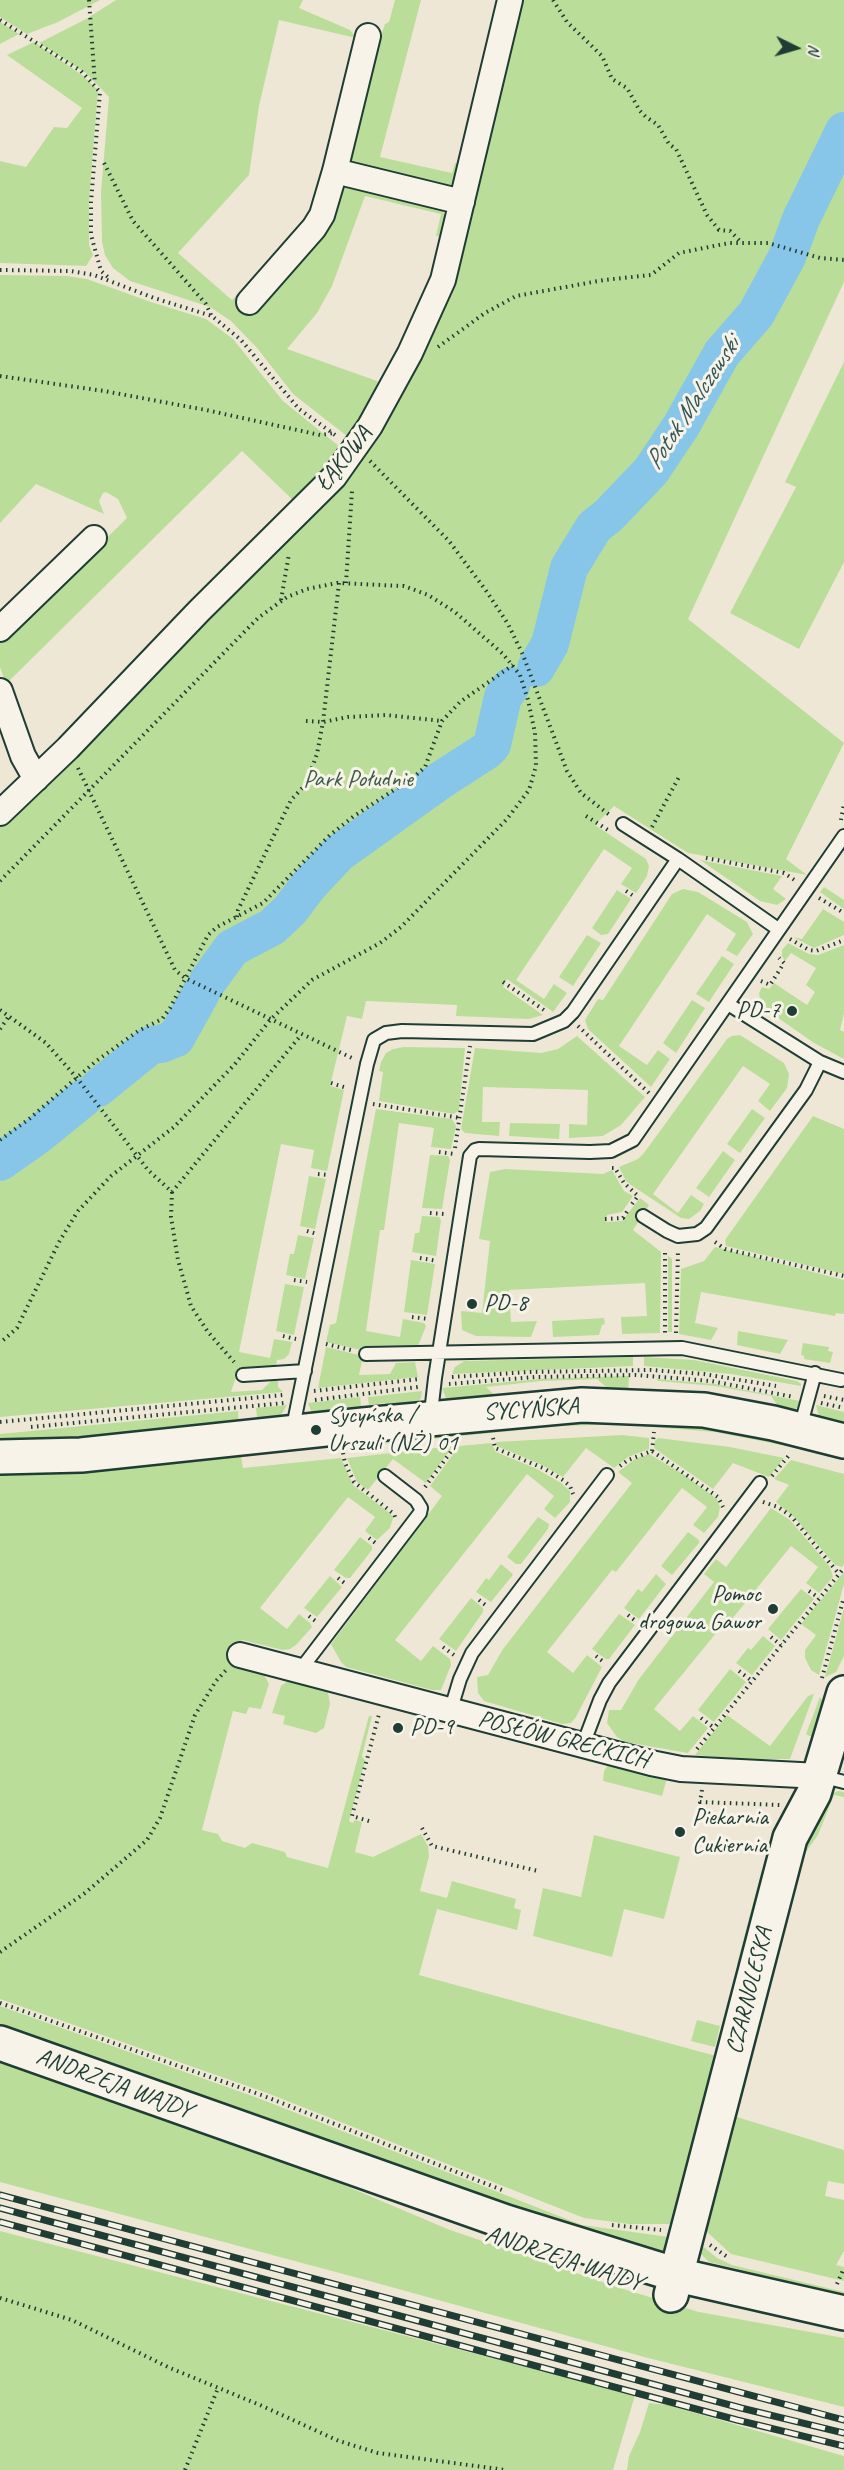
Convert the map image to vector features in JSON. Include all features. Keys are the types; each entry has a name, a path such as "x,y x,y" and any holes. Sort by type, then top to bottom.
{"street":[{"name":"ŁĄKOWA","path":"0,813 68,748 334,477 370,426 407,360 443,280 510,0"},
{"path":"249,302 314,228 327,202 368,36"},
{"path":"335,171 462,202"},
{"path":"0,629 94,538"},
{"path":"0,691 23,756 36,779"},
{"name":"SYCYŃSKA","path":"0,1456 81,1455 292,1433 441,1430 542,1408 635,1406 704,1410 792,1448 844,1441"},
{"name":"POSŁÓW GRECKICH","path":"240,1655 301,1669 450,1712 651,1763 694,1763 832,1779"},
{"name":"CZARNOLESKA","path":"674,2285 682,2232 784,1857 790,1838 807,1807 832,1779 844,1693"},
{"name":"ANDRZEJA WAJDY","path":"0,2043 506,2222 768,2319 844,2330"},
{"name":"ANDRZEJA WAJDY","path":"674,2285 841,2298"}],"lane":[{"path":"623,824 778,929"},
{"path":"441,1430 432,1404 470,1156 479,1149 590,1152 621,1148 633,1140 778,929 843,839"},
{"path":"292,1433 366,1064 374,1040 386,1033 533,1034 564,1021 573,1012 682,862"},
{"path":"728,1004 820,1062 844,1072"},
{"path":"644,1216 678,1236 697,1234 706,1228 806,1090 820,1062"},
{"path":"366,1353 682,1348 841,1380"},
{"path":"243,1375 305,1371"},
{"path":"792,1448 815,1374"},
{"path":"450,1712 460,1679 472,1653 607,1475"},
{"path":"301,1669 420,1513 416,1500 385,1476"},
{"path":"583,1745 609,1683 760,1483"}],"path":[{"path":"89,0 95,85 100,97 91,202 91,235 100,271 112,281"},
{"path":"553,0 567,22 602,56 612,79 627,88 646,117 658,125 669,144 682,158 706,215 718,230 730,231 742,243"},
{"path":"0,20 81,71 95,85"},
{"path":"104,163 133,221 206,304 212,316"},
{"path":"407,360 428,354 485,313 516,296 604,280 651,275 679,253 729,243 768,243 837,261 844,260"},
{"path":"0,376 104,391 320,435 334,433"},
{"path":"346,583 352,518 352,487"},
{"path":"280,601 289,552"},
{"path":"237,917 238,910 291,800 306,784 310,775 323,722 339,583"},
{"path":"0,881 258,618 280,601 307,589 346,583 404,586 428,595 469,624 513,665 520,675 535,733 536,766 529,790 507,819 400,927 380,943 312,980 270,1020 235,1064 181,1120 111,1176 78,1211 59,1242 17,1328 0,1343"},
{"path":"0,1140 138,1031 162,1019 208,935 217,927 263,903 330,835 354,816 414,777 425,767 442,722 460,702 513,665"},
{"path":"520,675 529,671"},
{"path":"306,721 323,722 364,715 442,722"},
{"path":"68,748 90,789 175,970 185,978 270,1020 366,1064"},
{"path":"646,839 679,777"},
{"path":"586,816 616,834 623,824"},
{"path":"682,862 695,856 784,873 844,913"},
{"path":"630,906 642,890"},
{"path":"626,891 636,898"},
{"path":"778,929 809,950 824,949 844,940"},
{"path":"503,982 552,1016"},
{"path":"0,1010 46,1043 77,1078 148,1170 172,1192"},
{"path":"0,1029 9,1016"},
{"path":"578,1026 651,1093 645,1101"},
{"path":"243,1375 208,1332 191,1306 176,1250 171,1217 172,1192 301,1035"},
{"path":"470,1046 470,1062"},
{"path":"371,1104 461,1118"},
{"path":"438,1152 454,1154"},
{"path":"609,1168 615,1168 624,1184 646,1201"},
{"path":"318,1174 329,1175"},
{"path":"605,1219 623,1218 638,1196"},
{"path":"430,1213 445,1214"},
{"path":"308,1231 317,1234"},
{"path":"676,1340 678,1236"},
{"path":"716,1242 725,1249 844,1276"},
{"path":"665,1253 665,1340"},
{"path":"420,1258 438,1261"},
{"path":"294,1280 307,1282"},
{"path":"412,1317 429,1319"},
{"path":"326,1335 324,1344 366,1353"},
{"path":"283,1336 296,1339"},
{"path":"362,1386 364,1397"},
{"path":"246,1399 249,1438"},
{"path":"416,1500 459,1441 441,1430"},
{"path":"644,1431 664,1432"},
{"path":"651,1451 654,1431"},
{"path":"481,1438 504,1436"},
{"path":"494,1444 495,1448 543,1468 563,1480 573,1492 573,1503"},
{"path":"760,1483 767,1483 792,1448"},
{"path":"332,1454 355,1451"},
{"path":"607,1475 628,1460 651,1451"},
{"path":"651,1451 718,1497 723,1503 722,1515"},
{"path":"344,1458 354,1482 394,1514 396,1523"},
{"path":"748,1499 778,1507 791,1516 839,1574"},
{"path":"369,1538 379,1546"},
{"path":"373,1554 386,1538"},
{"path":"807,1807 700,1802 702,1788 694,1763 713,1727 844,1568"},
{"path":"343,1592 354,1577"},
{"path":"338,1578 348,1585"},
{"path":"809,1591 819,1598"},
{"path":"479,1600 490,1608 484,1616"},
{"path":"312,1632 326,1615"},
{"path":"633,1632 646,1615"},
{"path":"309,1616 319,1623"},
{"path":"628,1616 639,1623"},
{"path":"771,1637 781,1645"},
{"path":"443,1647 457,1658 462,1648"},
{"path":"0,1952 94,1886 147,1840 160,1818 195,1715 216,1681 240,1655"},
{"path":"596,1656 607,1664"},
{"path":"601,1674 613,1656"},
{"path":"739,1671 752,1681"},
{"path":"369,1821 352,1816 385,1693"},
{"path":"701,1718 713,1727"},
{"path":"422,1828 432,1846 538,1871"},
{"path":"0,2003 264,2096 506,2191"},
{"path":"609,2225 682,2232 702,2238 727,2257 737,2261"},
{"path":"841,2298 844,2268"},
{"path":"826,2281 841,2298"},
{"path":"841,2298 844,2286"},
{"path":"0,2298 72,2319 170,2368 339,2441 378,2453 506,2470"},
{"path":"185,2470 219,2388"}],"green space":[{"path":"0,0 100,0 58,22 27,34 0,17"},
{"path":"116,0 303,0 299,8 350,30 356,38 279,20 259,106 249,175 178,253 232,300 237,295 255,311 340,188 345,185 443,210 446,227 443,237 436,236 441,214 365,196 332,286 317,313 287,349 377,381 380,390 352,440 293,394 257,348 231,321 210,307 130,281 113,268 105,255 102,242 101,192 109,97 86,73 39,43 86,19"},
{"path":"395,0 421,0 380,157 452,173 455,163 461,165 455,181 447,188 347,165 372,62 385,24 389,22"},
{"name":"Park Południe","path":"518,0 844,0 844,282 688,619 844,743 786,859 807,875 688,853 614,806 595,825 646,859 649,866 647,876 636,893 621,884 632,868 604,849 516,980 544,999 554,984 567,993 553,1012 507,979 503,987 543,1015 529,1019 456,1016 457,1005 366,1001 362,1019 347,1016 330,1086 344,1090 327,1171 311,1168 314,1150 281,1144 239,1352 270,1358 274,1339 292,1342 289,1354 284,1359 277,1360 276,1366 239,1368 231,1392 262,1390 272,1380 278,1381 278,1387 283,1392 0,1417 0,824 293,531 414,364"},
{"path":"0,22 19,34 0,44"},
{"path":"34,42 82,75 98,90 89,201 89,245 93,255 86,266 0,263 0,161 26,167 54,127 67,128 82,108 7,55"},
{"path":"0,275 67,276 87,279 206,319 233,339 283,401 345,451 297,504 242,451 6,684 0,667 0,643 127,518 118,499 106,492 99,501 104,514 36,484 0,523"},
{"path":"844,362 844,562 799,649 730,613 796,487 785,482"},
{"path":"700,860 782,876 773,889 786,899 777,905 760,901"},
{"path":"824,887 844,900 844,909 820,892"},
{"path":"683,889 698,892 747,922 753,934 737,956 726,950 736,934 707,914 619,1046 647,1065 658,1050 670,1059 651,1087 588,1029 585,1020 598,999 603,1000 672,894"},
{"path":"617,890 631,899 608,934 601,935 592,928"},
{"path":"823,909 844,922 844,935 814,948 793,937 802,939"},
{"path":"587,935 601,943 573,986 559,977"},
{"path":"788,943 809,954 818,955 844,945 844,1014 840,1030 844,1032 844,1059 814,1043 771,1013 760,999 759,993 762,987 769,989 774,983 807,1005 815,992 806,985 816,968 791,953 785,961 782,950"},
{"path":"722,956 734,964 709,1002 696,994"},
{"path":"692,1000 705,1008 676,1053 663,1043"},
{"path":"740,1035 784,1063 789,1074 787,1088 770,1111 758,1101 770,1084 743,1066 653,1194 678,1213 691,1195 704,1204 700,1211 689,1219 681,1218 626,1181 619,1167 638,1159 644,1153 727,1039"},
{"path":"577,1036 645,1097 621,1125 603,1136 569,1138 569,1124 587,1125 588,1090 483,1087 482,1122 500,1122 499,1136 465,1133 461,1129 475,1048 541,1053 558,1049"},
{"path":"404,1047 465,1048 459,1110 454,1114 379,1101 383,1072 379,1071 381,1062 386,1053"},
{"path":"376,1109 452,1119 456,1126 451,1149 431,1147 434,1128 399,1123 384,1230 380,1230 366,1331 400,1337 403,1319 424,1323 426,1326 418,1346 366,1348 365,1351 326,1342 330,1325 336,1323"},
{"path":"752,1109 765,1118 740,1153 727,1144"},
{"path":"813,1116 844,1129 844,1274 726,1246 725,1240"},
{"path":"510,1123 560,1124 559,1139 509,1136"},
{"path":"723,1151 735,1160 709,1197 696,1188"},
{"path":"430,1155 448,1156 450,1160 442,1209 422,1208"},
{"path":"505,1169 603,1174 612,1170 624,1191 633,1196 622,1212 607,1215 606,1222 622,1221 640,1198 649,1205 633,1230 661,1252 660,1333 622,1334 621,1317 647,1316 645,1283 509,1290 511,1322 537,1321 531,1337 476,1336 462,1330 461,1311 482,1313 490,1241 479,1239 490,1172"},
{"path":"309,1176 326,1179 315,1229 300,1226"},
{"path":"422,1216 439,1217 441,1220 436,1256 412,1252 415,1233 419,1233"},
{"path":"298,1235 314,1238 305,1279 286,1275 290,1254 294,1254"},
{"path":"715,1247 844,1280 844,1314 836,1313 835,1316 701,1292 695,1323 718,1328 711,1340 679,1334 681,1269 704,1261"},
{"path":"668,1256 672,1259 672,1332 668,1332"},
{"path":"411,1260 435,1264 427,1315 404,1312"},
{"path":"285,1284 304,1287 294,1335 276,1331"},
{"path":"604,1318 605,1324 602,1325 599,1335 553,1337 552,1321"},
{"path":"738,1331 788,1340 780,1354 737,1345"},
{"path":"803,1343 829,1347 828,1351 833,1352 830,1363 804,1359 801,1355"},
{"path":"326,1347 363,1356 359,1375 390,1374 396,1363 415,1362 418,1377 318,1388"},
{"path":"633,1357 633,1366 452,1374 455,1367 464,1361"},
{"path":"644,1357 694,1360 797,1381 801,1386 731,1374 644,1366"},
{"path":"629,1376 628,1393 613,1393 597,1379 541,1381 486,1387 501,1401 450,1402 442,1388 540,1379"},
{"path":"656,1379 715,1384 800,1401 799,1406 792,1412 782,1412 771,1396"},
{"path":"422,1391 421,1398 414,1407 386,1412 385,1403 369,1405 368,1397"},
{"path":"360,1397 361,1406 335,1409 336,1417 316,1417 308,1403"},
{"path":"287,1405 279,1418 258,1426 256,1408"},
{"path":"816,1405 844,1412 844,1429 823,1421 819,1417"},
{"path":"238,1411 239,1427 0,1446 0,1434"},
{"path":"624,1418 624,1424 562,1426 340,1448 339,1440"},
{"path":"640,1418 737,1429 844,1454 844,1460 715,1432 640,1426"},
{"path":"622,1435 649,1438 649,1449 628,1457 614,1468 586,1448 563,1477 542,1465 497,1446 496,1442"},
{"path":"658,1438 730,1447 784,1458 769,1477 733,1463 713,1489 654,1448"},
{"path":"491,1443 496,1452 537,1469 561,1483 570,1491 570,1502 555,1518 544,1509 554,1496 527,1474 395,1640 421,1661 433,1646 450,1659 451,1665 441,1690 432,1690 346,1667 331,1644 442,1496 430,1486 459,1446"},
{"path":"453,1446 426,1483 393,1459 368,1490 357,1482 347,1458"},
{"path":"240,1450 243,1468 341,1458 353,1485 391,1514 393,1518 390,1528 377,1540 365,1531 375,1517 348,1497 260,1608 287,1629 299,1614 312,1627 290,1649 283,1650 242,1640 236,1664 262,1671 269,1684 261,1709 249,1707 246,1714 233,1711 202,1830 218,1834 222,1841 245,1848 252,1843 285,1852 287,1857 328,1868 369,1716 372,1716 362,1756 365,1761 349,1821 362,1822 355,1852 373,1857 421,1834 428,1846 429,1856 420,1891 447,1898 452,1881 516,1899 514,1908 521,1910 517,1930 437,1909 419,1975 716,2056 673,2224 629,2224 584,2218 267,2093 0,1999 0,1468"},
{"path":"649,1454 683,1474 717,1499 720,1507 718,1517 704,1533 693,1525 707,1507 682,1488 616,1572 612,1570 547,1652 573,1673 587,1655 602,1667 571,1723 562,1724 484,1701 478,1693 477,1677 488,1675 503,1649 632,1483 618,1472 635,1459"},
{"path":"791,1460 844,1474 844,1564 842,1567 835,1565 795,1518 776,1502 789,1485 774,1479"},
{"path":"771,1508 790,1520 830,1567 833,1577 819,1593 806,1583 818,1567 791,1546 724,1629 721,1627 654,1709 680,1731 693,1716 708,1728 688,1753 625,1742 617,1737 607,1723 609,1710 621,1710 639,1679 714,1582 704,1574 716,1559 726,1567"},
{"path":"538,1517 549,1524 548,1529 521,1564 516,1564 507,1557"},
{"path":"688,1532 699,1540 699,1543 672,1575 661,1566"},
{"path":"360,1537 372,1546 372,1550 350,1578 346,1578 334,1570"},
{"path":"501,1564 513,1574 491,1602 476,1592 486,1578 489,1580"},
{"path":"844,1572 844,1584 819,1675 811,1670 805,1658 805,1650 816,1635 801,1624"},
{"path":"656,1574 666,1584 639,1619 624,1608 638,1589 642,1592"},
{"path":"330,1576 342,1587 317,1617 304,1608"},
{"path":"801,1589 814,1599 781,1640 768,1629"},
{"path":"471,1598 483,1608 483,1612 456,1651 439,1639"},
{"path":"844,1608 844,1656 836,1672 825,1677"},
{"path":"619,1614 635,1625 609,1659 606,1659 592,1649"},
{"path":"763,1636 775,1646 752,1675 736,1663 748,1648 751,1650"},
{"path":"730,1669 746,1682 714,1722 698,1710"},
{"path":"289,1680 325,1689 328,1693 330,1704 324,1728 316,1733 283,1724 285,1716 272,1713 281,1686"},
{"path":"814,1694 790,1759 741,1759 695,1755 727,1715 770,1746 808,1696"},
{"path":"820,1697 827,1709 819,1741 806,1734"},
{"path":"608,1765 667,1778 662,1796 603,1781 604,1771"},
{"path":"838,1791 844,1792 844,1797 834,1795 818,1835 803,1856 797,1855 830,1795"},
{"path":"594,1835 680,1857 664,1919 624,1909 612,1957 533,1936 543,1888 581,1897"},
{"path":"762,1869 764,1869 739,1965 737,1964"},
{"path":"0,2006 258,2098 582,2225 676,2238 661,2258 525,2219 502,2202 459,2186 437,2186 0,2030"},
{"path":"697,2020 720,2026 715,2047 691,2041"},
{"path":"0,2056 275,2156 450,2230 620,2288 699,2312 844,2338 844,2407 648,2358 0,2182"},
{"path":"737,2117 844,2150 844,2184 828,2181 825,2196 844,2200 844,2251 836,2265 844,2267 844,2281 731,2254 706,2231 733,2123"},
{"path":"0,2231 635,2395 613,2470 0,2470"},
{"path":"699,2243 717,2258 732,2265 844,2292 844,2296 709,2262 701,2254"},
{"path":"649,2403 668,2405 844,2456 844,2470 627,2470 629,2456 640,2432"}],"waterway":[{"name":"Potok Malczewski","path":"536,668 550,644 569,568 594,527 609,515 651,471 681,426 722,353 756,314 787,257 801,219 844,131"},
{"name":"Potok Malczewski","path":"208,981 232,948 272,927 290,910 309,885 339,853 441,780 486,751 492,745 503,697 511,686"},
{"name":"Potok Malczewski","path":"98,1088 151,1045 176,1038 201,993"},
{"name":"Potok Malczewski","path":"0,1162 37,1136 85,1097"}],"railway":[{"path":"0,2195 844,2420"},
{"path":"0,2208 741,2408 844,2433"},
{"path":"0,2222 737,2420 844,2446"}],"place":[{"name":"PD-7","path":"792,1011"},
{"name":"PD-8","path":"472,1304"},
{"name":"Sycyńska / Urszuli (NŻ) 01","path":"316,1430"},
{"name":"Pomoc drogowa Gawor","path":"773,1609"},
{"name":"PD-9","path":"398,1728"},
{"name":"Piekarnia Cukiernia","path":"680,1832"}]}
